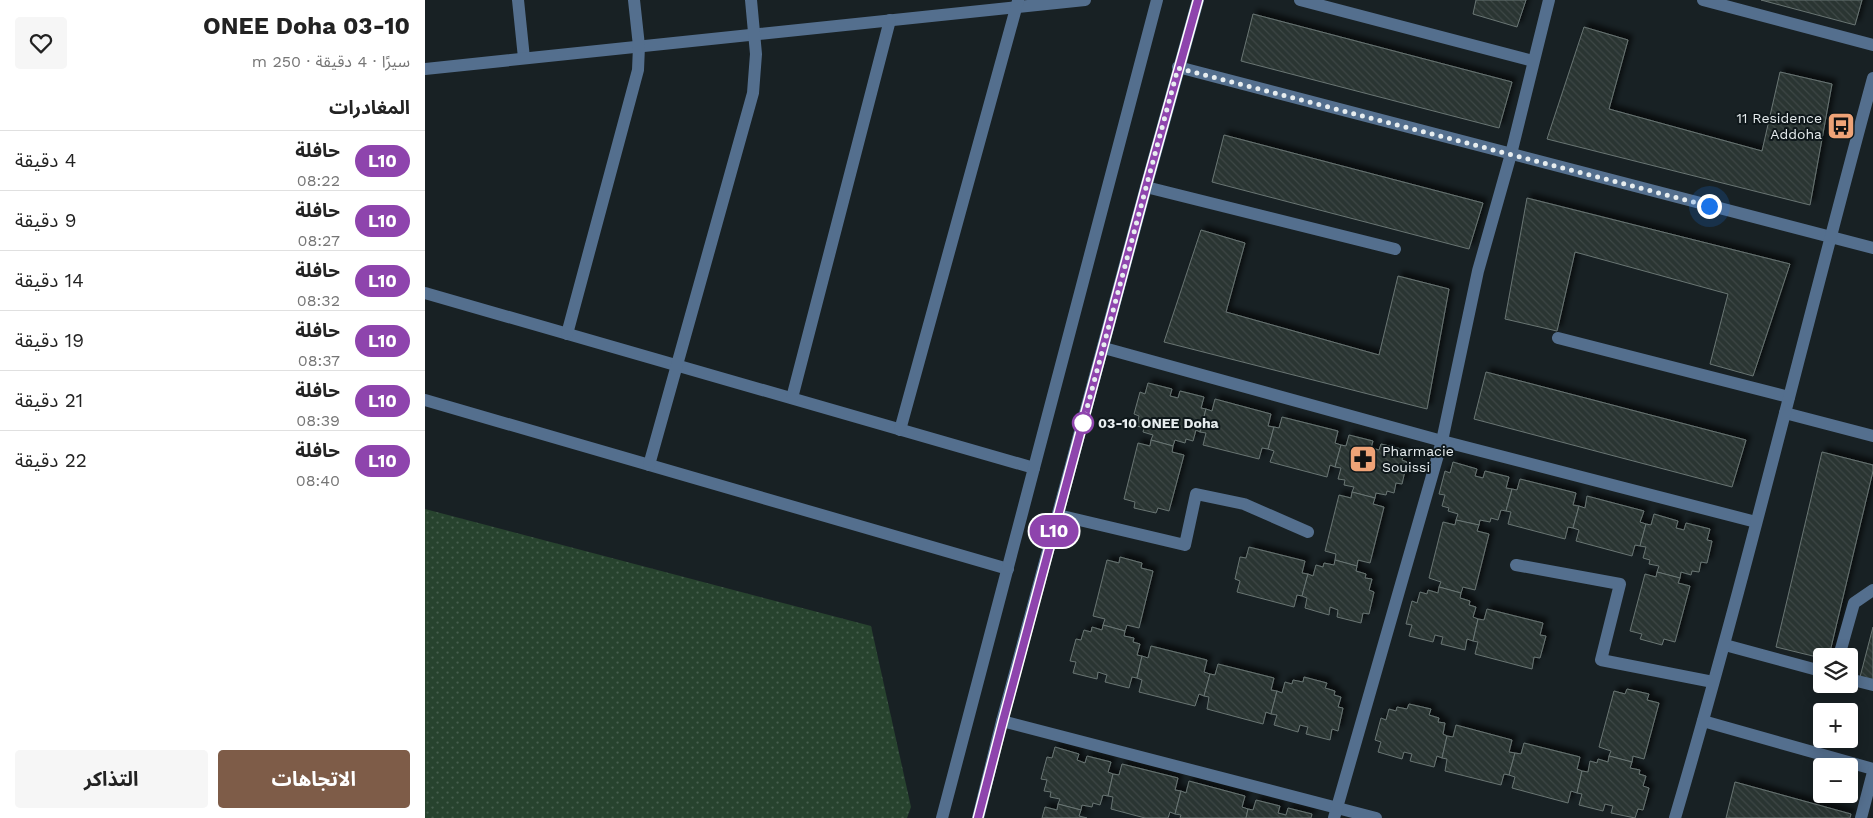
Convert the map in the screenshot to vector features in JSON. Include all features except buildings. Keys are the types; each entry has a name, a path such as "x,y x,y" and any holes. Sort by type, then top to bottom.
{"street":[{"path":"518,0 524,58"},
{"path":"567,334 638,70 639,46 634,0"},
{"path":"649,465 753,93 756,64 751,0"},
{"path":"425,69 891,20 1017,4 1085,0"},
{"path":"942,818 1157,0"},
{"path":"978,818 1178,68 1198,0"},
{"path":"1300,0 1533,62"},
{"path":"1335,813 1442,441 1478,271 1511,154 1549,0"},
{"path":"1703,0 1873,45"},
{"path":"900,430 1017,4"},
{"path":"792,398 891,20"},
{"path":"1178,68 1873,248"},
{"path":"1675,818 1725,645 1829,238 1873,78"},
{"path":"1146,187 1395,249"},
{"path":"425,293 1034,468"},
{"path":"1557,338 1789,397"},
{"path":"1104,348 1442,441 1756,522"},
{"path":"425,400 1008,569"},
{"path":"1785,413 1873,436"},
{"path":"1059,515 1185,545 1196,494 1244,504 1308,532"},
{"path":"1516,565 1620,584 1601,660 1713,682"},
{"path":"1841,648 1853,603 1873,590"},
{"path":"1725,645 1813,669"},
{"path":"1858,681 1873,685"},
{"path":"1003,721 1335,813 1376,818"},
{"path":"1703,721 1873,770 1861,818"}],"green space":[{"path":"425,509 871,626 911,807 907,818 425,818"}],"bus line":[{"name":"L10","path":"978,818 1178,68 1198,0"}],"place":[{"name":"11 Residence Addoha","path":"1841,126"},
{"name":"03-10 ONEE Doha","path":"1083,423"},
{"name":"Pharmacie Souissi","path":"1363,459"}],"route":[{"path":"1083,423 1178,68 1709,206"}]}
